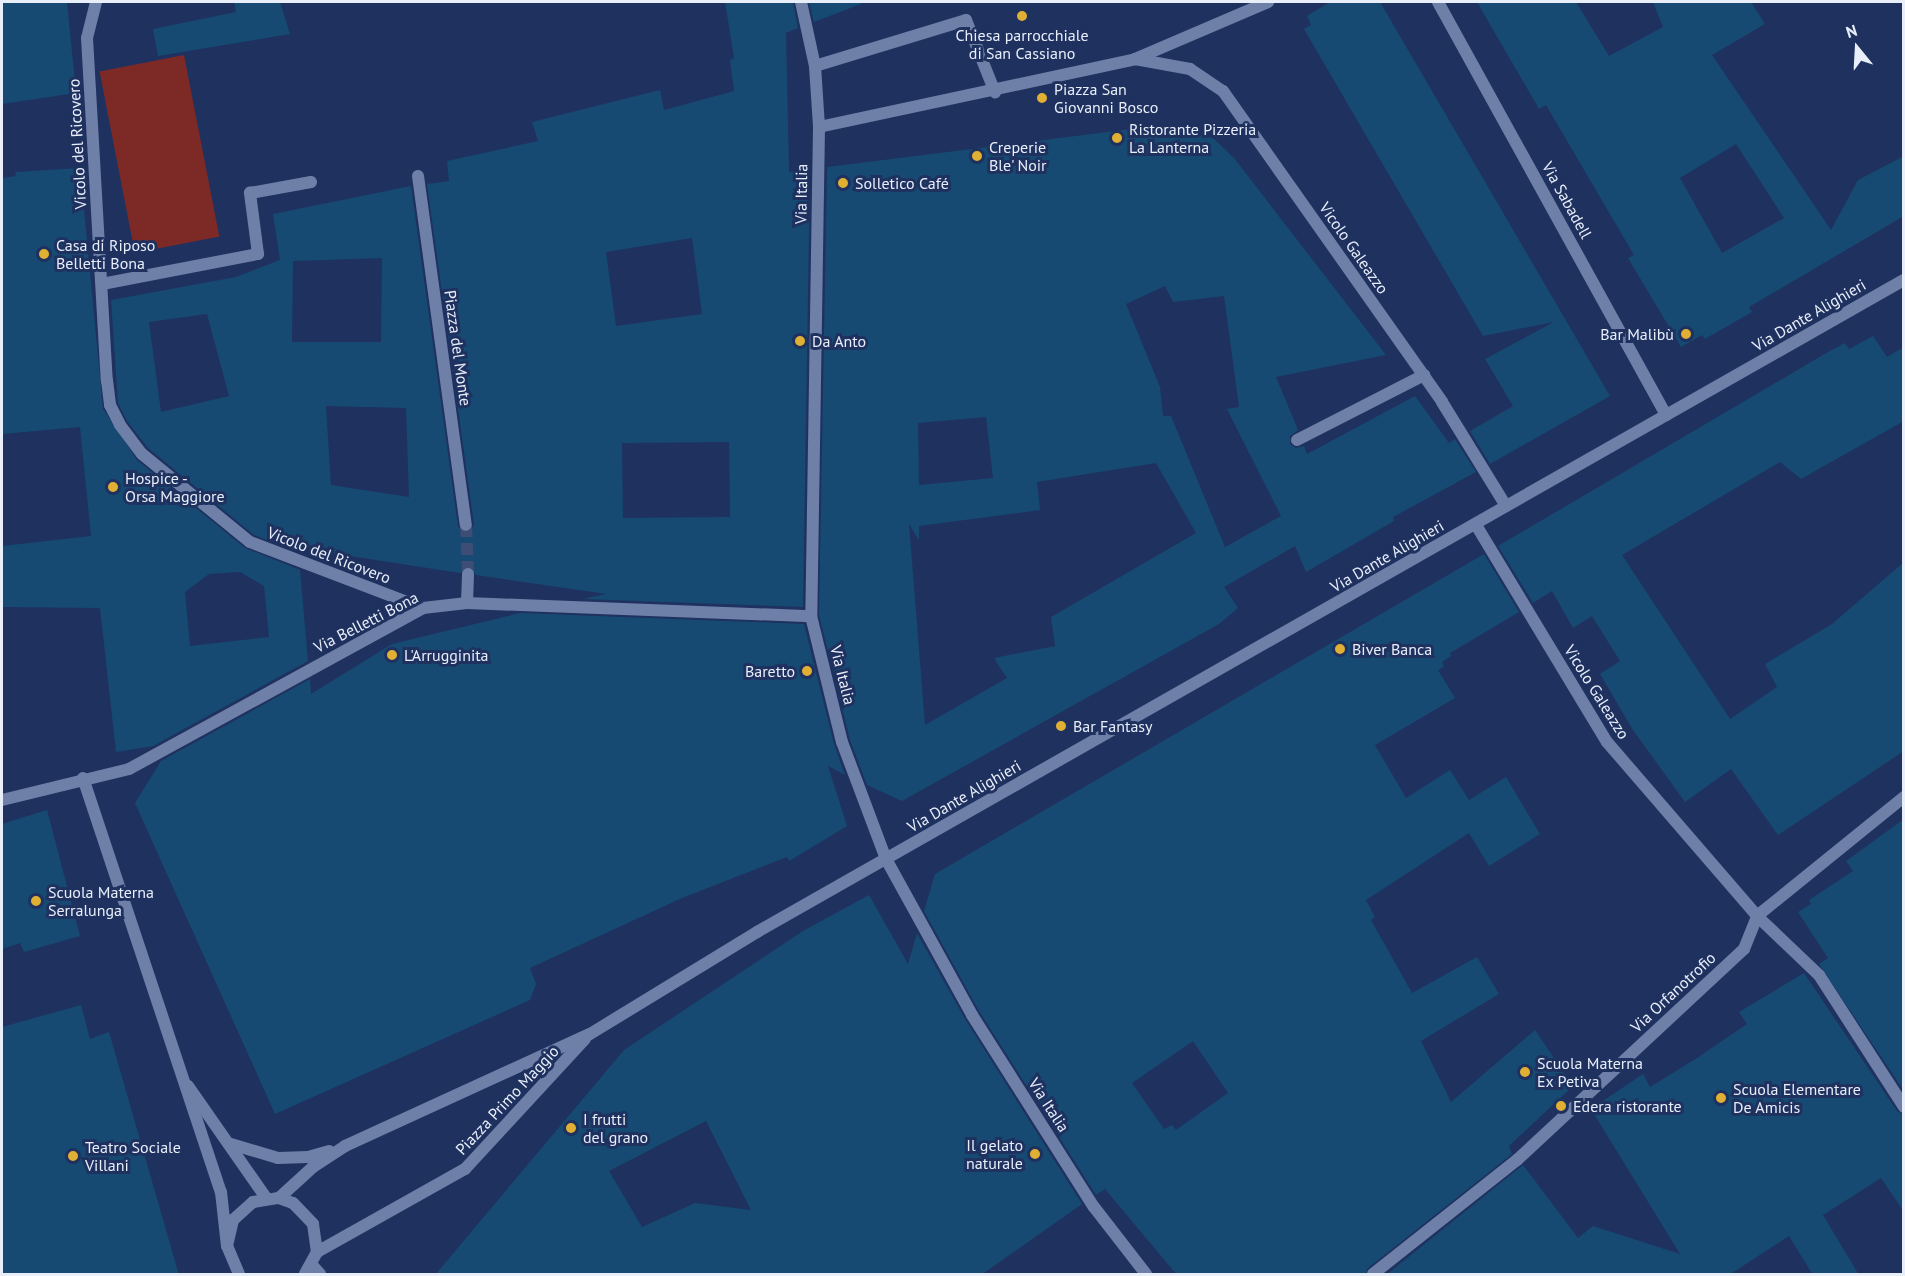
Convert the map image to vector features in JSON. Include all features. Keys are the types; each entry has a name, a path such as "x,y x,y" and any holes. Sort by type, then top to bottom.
{"street":[{"name":"Vicolo del Ricovero","path":"96,2 87,38 110,405 142,454 250,542 423,608"},
{"name":"Via Italia","path":"801,2 815,66 819,127 811,616 842,742 886,859 972,1015 1094,1207 1146,1275"},
{"path":"819,127 995,92 1135,59 1240,12 1268,2"},
{"name":"Via Sabadell","path":"1438,2 1666,415"},
{"path":"815,66 966,20 995,92"},
{"name":"Vicolo Galeazzo","path":"1135,59 1190,69 1223,91 1424,375 1506,506"},
{"name":"Piazza del Monte","path":"418,176 466,525"},
{"path":"102,284 258,254 250,193 311,182"},
{"name":"Via Dante Alighieri","path":"886,859 1904,280"},
{"path":"1297,440 1424,375"},
{"name":"Vicolo Galeazzo","path":"1476,525 1607,742 1757,916 1819,975 1904,1107"},
{"path":"467,603 468,574"},
{"name":"Via Belletti Bona","path":"2,800 83,778 129,769 423,608 467,603 811,616"},
{"path":"83,778 180,1075 221,1192 226,1246 239,1275"},
{"name":"Via Orfanotrofio","path":"1373,1275 1517,1160 1744,949 1757,916 1904,797"},
{"name":"Piazza Primo Maggio","path":"279,1198 312,1167 345,1146 590,1034 886,859"},
{"name":"Piazza Primo Maggio","path":"317,1252 465,1169 590,1034"},
{"path":"180,1075 231,1144 266,1198"},
{"name":"Piazza Primo Maggio","path":"231,1144 278,1158 308,1157 345,1146"},
{"path":"226,1246 230,1226 241,1210 266,1198 279,1198 305,1212 313,1224 317,1252 312,1271"}],"shaded area":[{"path":"184,55 219,237 135,253 100,71"}],"building":[{"path":"2,2 67,2 76,93 2,104"},
{"path":"234,2 280,2 290,34 158,56 153,29 236,12"},
{"path":"725,2 793,2 798,28 786,33 789,172 810,169 803,607 583,599 606,594 476,575 469,566 460,573 298,548 298,552 254,535 148,448 127,421 118,403 111,300 236,277 280,260 273,214 411,186 458,526 462,532 471,532 474,524 427,184 449,181 447,161 538,141 532,122 660,90 664,110 734,91 730,60 734,58","holes":["692,238 702,314 616,326 606,252","382,258 381,342 292,342 293,261","207,314 229,396 161,412 149,322","326,406 406,408 409,497 331,485","729,442 730,517 623,518 622,443"]},
{"path":"809,2 860,2 861,4 814,22"},
{"path":"1330,2 1380,2 1610,396 1490,464 1470,431 1513,406 1485,359 1554,322 1483,336 1304,29 1311,25 1307,16"},
{"path":"1477,2 1576,2 1609,56 1663,27 1653,2 1751,2 1765,24 1712,55 1831,230 1858,180 1904,156 1904,216 1749,307 1752,312 1705,339 1702,335 1681,347 1628,258 1634,255 1546,105 1539,109","holes":["1736,144 1784,218 1722,253 1680,178"]},
{"path":"1163,125 1195,131 1214,139 1234,158 1386,355 1276,377 1298,430 1290,436 1290,444 1296,448 1304,446 1307,454 1415,396 1449,443 1455,439 1476,472 1393,517 1394,521 1306,572 1295,546 1224,587 1238,608 1219,624 902,801 867,785 850,740 819,615 827,167","holes":["1165,286 1173,302 1224,296 1239,407 1227,409 1281,516 1225,547 1171,416 1163,416 1160,387 1126,304","986,417 993,478 919,485 918,423","1156,463 1196,533 1051,617 1055,646 994,658 1007,678 925,725 909,524 919,540 919,526 1040,510 1037,482"]},
{"path":"80,168 103,409 137,460 245,548 300,570 308,661 153,746 116,752 100,608 2,607 2,546 91,536 80,427 2,434 2,178 16,176 15,172","holes":["240,572 264,586 269,637 190,646 185,592 209,574"]},
{"path":"1873,336 1887,357 1904,347 1904,421 1801,479 1780,462 1622,555 1730,719 1777,687 1765,664 1832,624 1904,562 1904,751 1778,835 1731,769 1685,802 1633,730 1600,674 1620,661 1592,616 1573,628 1552,591 1533,603 1498,546 1828,352 1845,343 1849,349"},
{"path":"1484,554 1519,612 1450,653 1451,656 1442,662 1444,667 1438,670 1455,698 1375,745 1406,798 1450,770 1469,800 1506,777 1540,834 1489,866 1469,833 1366,900 1375,917 1371,920 1412,993 1477,957 1499,994 1421,1041 1451,1102 1535,1030 1573,1086 1509,1146 1512,1154 1368,1268 1365,1275 1177,1275 1105,1189 1096,1195 979,1011 924,911 935,874","holes":["1193,1041 1228,1093 1176,1130 1172,1125 1164,1129 1132,1083"]},
{"path":"520,613 804,624 834,744 845,775 828,766 847,826 789,861 787,857 682,898 530,968 536,984 530,1000 275,1114 135,803 161,761 310,679 311,694 392,644"},
{"name":"Scuola Materna Serralunga","path":"47,810 80,936 24,952 20,943 2,949 2,824"},
{"path":"1904,819 1904,1091 1819,964 1828,958 1798,912 1811,904 1809,900 1853,871 1846,861"},
{"path":"869,895 908,964 917,933 965,1019 1082,1204 981,1275 435,1275 624,1050 803,931","holes":["706,1121 751,1210 695,1203 642,1227 609,1171"]},
{"path":"1804,973 1897,1111 1904,1115 1904,1212 1881,1178 1823,1215 1859,1275 1813,1275 1789,1236 1729,1275 1386,1275 1523,1165 1578,1238 1593,1226 1680,1254 1591,1109 1643,1074 1650,1087 1697,1058 1747,1024 1739,1012"},
{"name":"Teatro Sociale Villani","path":"81,1005 90,1039 109,1032 179,1275 2,1275 2,1027"}],"tunnel":[{"path":"466,525 468,574"}],"place":[{"name":"Chiesa parrocchiale di San Cassiano","path":"1022,16"},
{"name":"Piazza San Giovanni Bosco","path":"1042,98"},
{"name":"Ristorante Pizzeria La Lanterna","path":"1117,138"},
{"name":"Creperie Ble' Noir","path":"977,156"},
{"name":"Solletico Café","path":"843,183"},
{"name":"Casa di Riposo Belletti Bona","path":"44,254"},
{"name":"Bar Malibù","path":"1686,334"},
{"name":"Da Anto","path":"800,341"},
{"name":"Hospice - Orsa Maggiore","path":"113,487"},
{"name":"Biver Banca","path":"1340,649"},
{"name":"L'Arrugginita","path":"392,655"},
{"name":"Baretto","path":"807,671"},
{"name":"Bar Fantasy","path":"1061,726"},
{"name":"Scuola Materna Serralunga","path":"36,901"},
{"name":"Scuola Materna Ex Petiva","path":"1525,1072"},
{"name":"Scuola Elementare De Amicis","path":"1721,1098"},
{"name":"Edera ristorante","path":"1561,1106"},
{"name":"I frutti del grano","path":"571,1128"},
{"name":"Il gelato naturale","path":"1035,1154"},
{"name":"Teatro Sociale Villani","path":"73,1156"}]}
